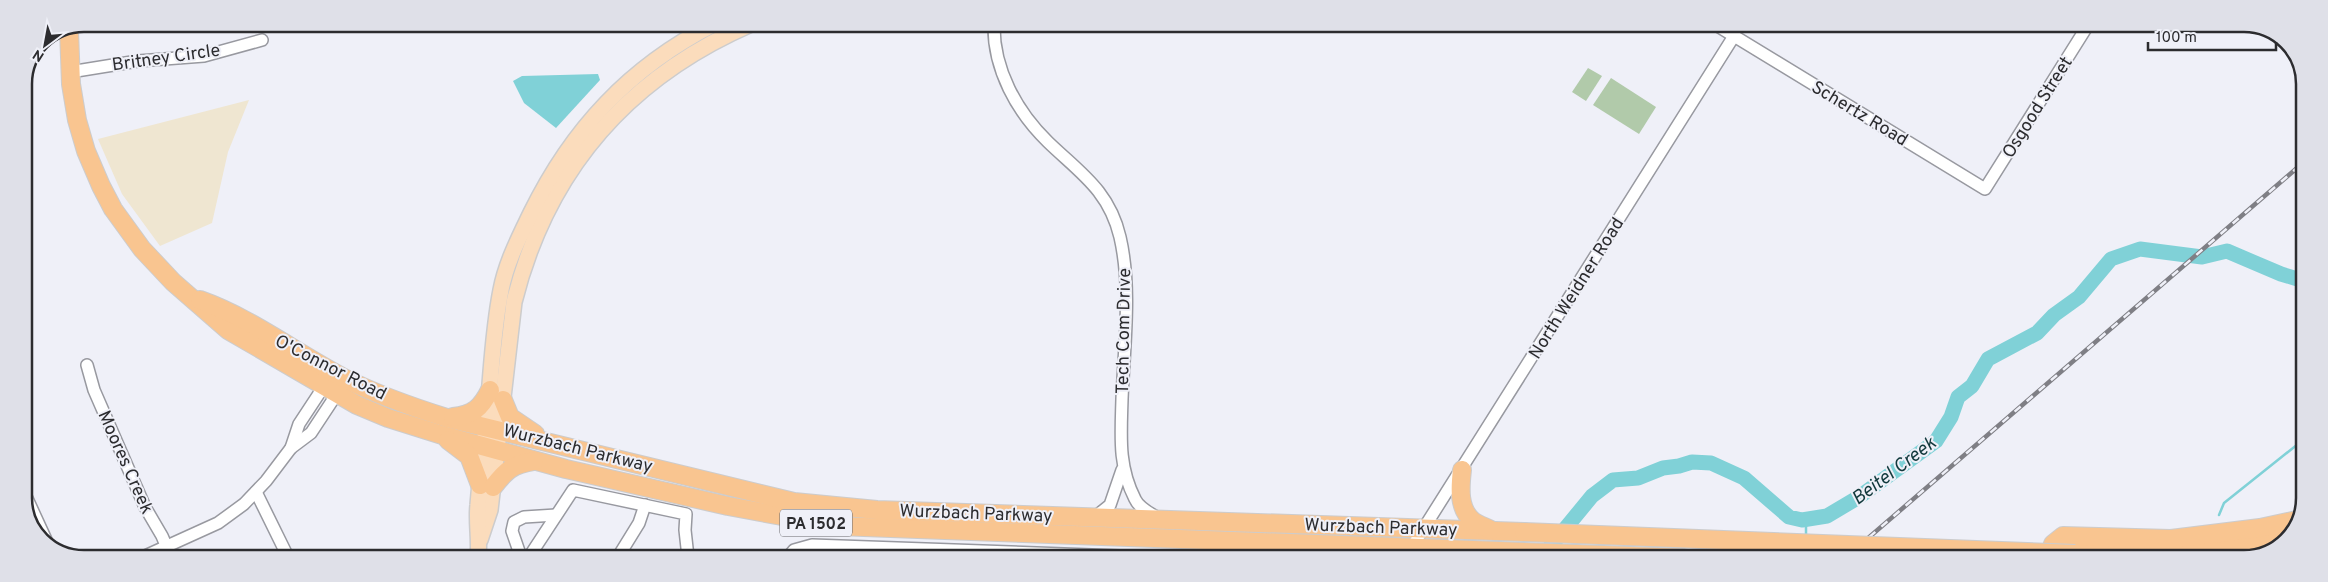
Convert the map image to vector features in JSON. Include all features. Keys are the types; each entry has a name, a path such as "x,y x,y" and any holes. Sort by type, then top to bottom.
{"highway":[{"name":"O'Connor Road","path":"69,34 70,72 77,120 86,150 101,186 118,217 142,249 174,282 192,298 236,316 388,418 491,448"},
{"name":"O'Connor Road","path":"335,383 447,418 493,428"},
{"path":"447,418 475,412 484,402 496,395 510,416 544,440"},
{"name":"Wurzbach Parkway","path":"493,428 765,495 827,507 1976,550"},
{"path":"442,435 469,456 487,486 508,468 534,461"},
{"name":"Wurzbach Parkway","path":"491,448 534,461 728,506 837,526 1352,546 1384,550"},
{"path":"1462,470 1460,488 1463,507 1473,521 1494,531"},
{"path":"2051,550 2053,544 2063,536 2171,539 2260,528 2290,522"},
{"name":"Wurzbach Parkway","path":"2227,550 2268,544"},
{"path":"1352,546 1357,550"}],"main road":[{"path":"479,550 480,540 490,510 487,486 496,395 514,302 545,200 547,180 573,141 620,88 646,66 699,33"},
{"path":"545,200 572,169 599,132 635,96 677,62 733,33"}],"street":[{"name":"Tech Com Drive","path":"995,33 997,52 1008,89 1017,105 1047,141 1087,175 1105,202 1120,236 1125,272 1120,440 1122,470 1135,501 1160,520"},
{"path":"1729,33 1734,36"},
{"name":"Osgood Street","path":"1985,189 2083,33"},
{"name":"Schertz Road","path":"1734,36 1985,189"},
{"name":"North Weidner Road","path":"1410,550 1734,36"},
{"name":"Britney Circle","path":"70,72 138,61 204,56 262,40"},
{"name":"Moores Creek","path":"87,365 94,390 137,489 167,550"},
{"path":"171,550 231,515 256,492 291,448 299,424 335,383"},
{"name":"Tech Com Drive","path":"1095,517 1110,505 1122,470"},
{"path":"534,550 572,491 686,514 684,530 687,550"},
{"path":"256,492 285,550"},
{"path":"622,550 639,523 645,505"},
{"path":"519,550 512,531 514,522 524,518 556,515"},
{"path":"794,550 804,546 824,545 860,550"}],"shaded area":[{"path":"249,100 228,152 212,223 160,246 122,194 98,139"}],"green space":[{"path":"1588,68 1602,76 1586,101 1572,92"},
{"path":"1611,78 1656,107 1639,134 1593,105"}],"water":[{"path":"598,74 600,80 556,128 524,103 513,81 522,76"}],"waterway":[{"name":"Beitel Creek","path":"1548,550 1592,496 1613,480 1638,478 1663,468 1692,462 1711,463 1744,478 1789,517 1802,520 1827,516 1859,497 1936,441 1951,417 1958,397 1972,386 1988,359 2037,333 2054,315 2079,297 2111,259 2140,249 2202,257 2227,251 2295,278"},
{"path":"2219,515 2224,503 2296,446"},
{"path":"1806,519 1806,537"}],"railway":[{"path":"1854,550 2295,170"}]}
